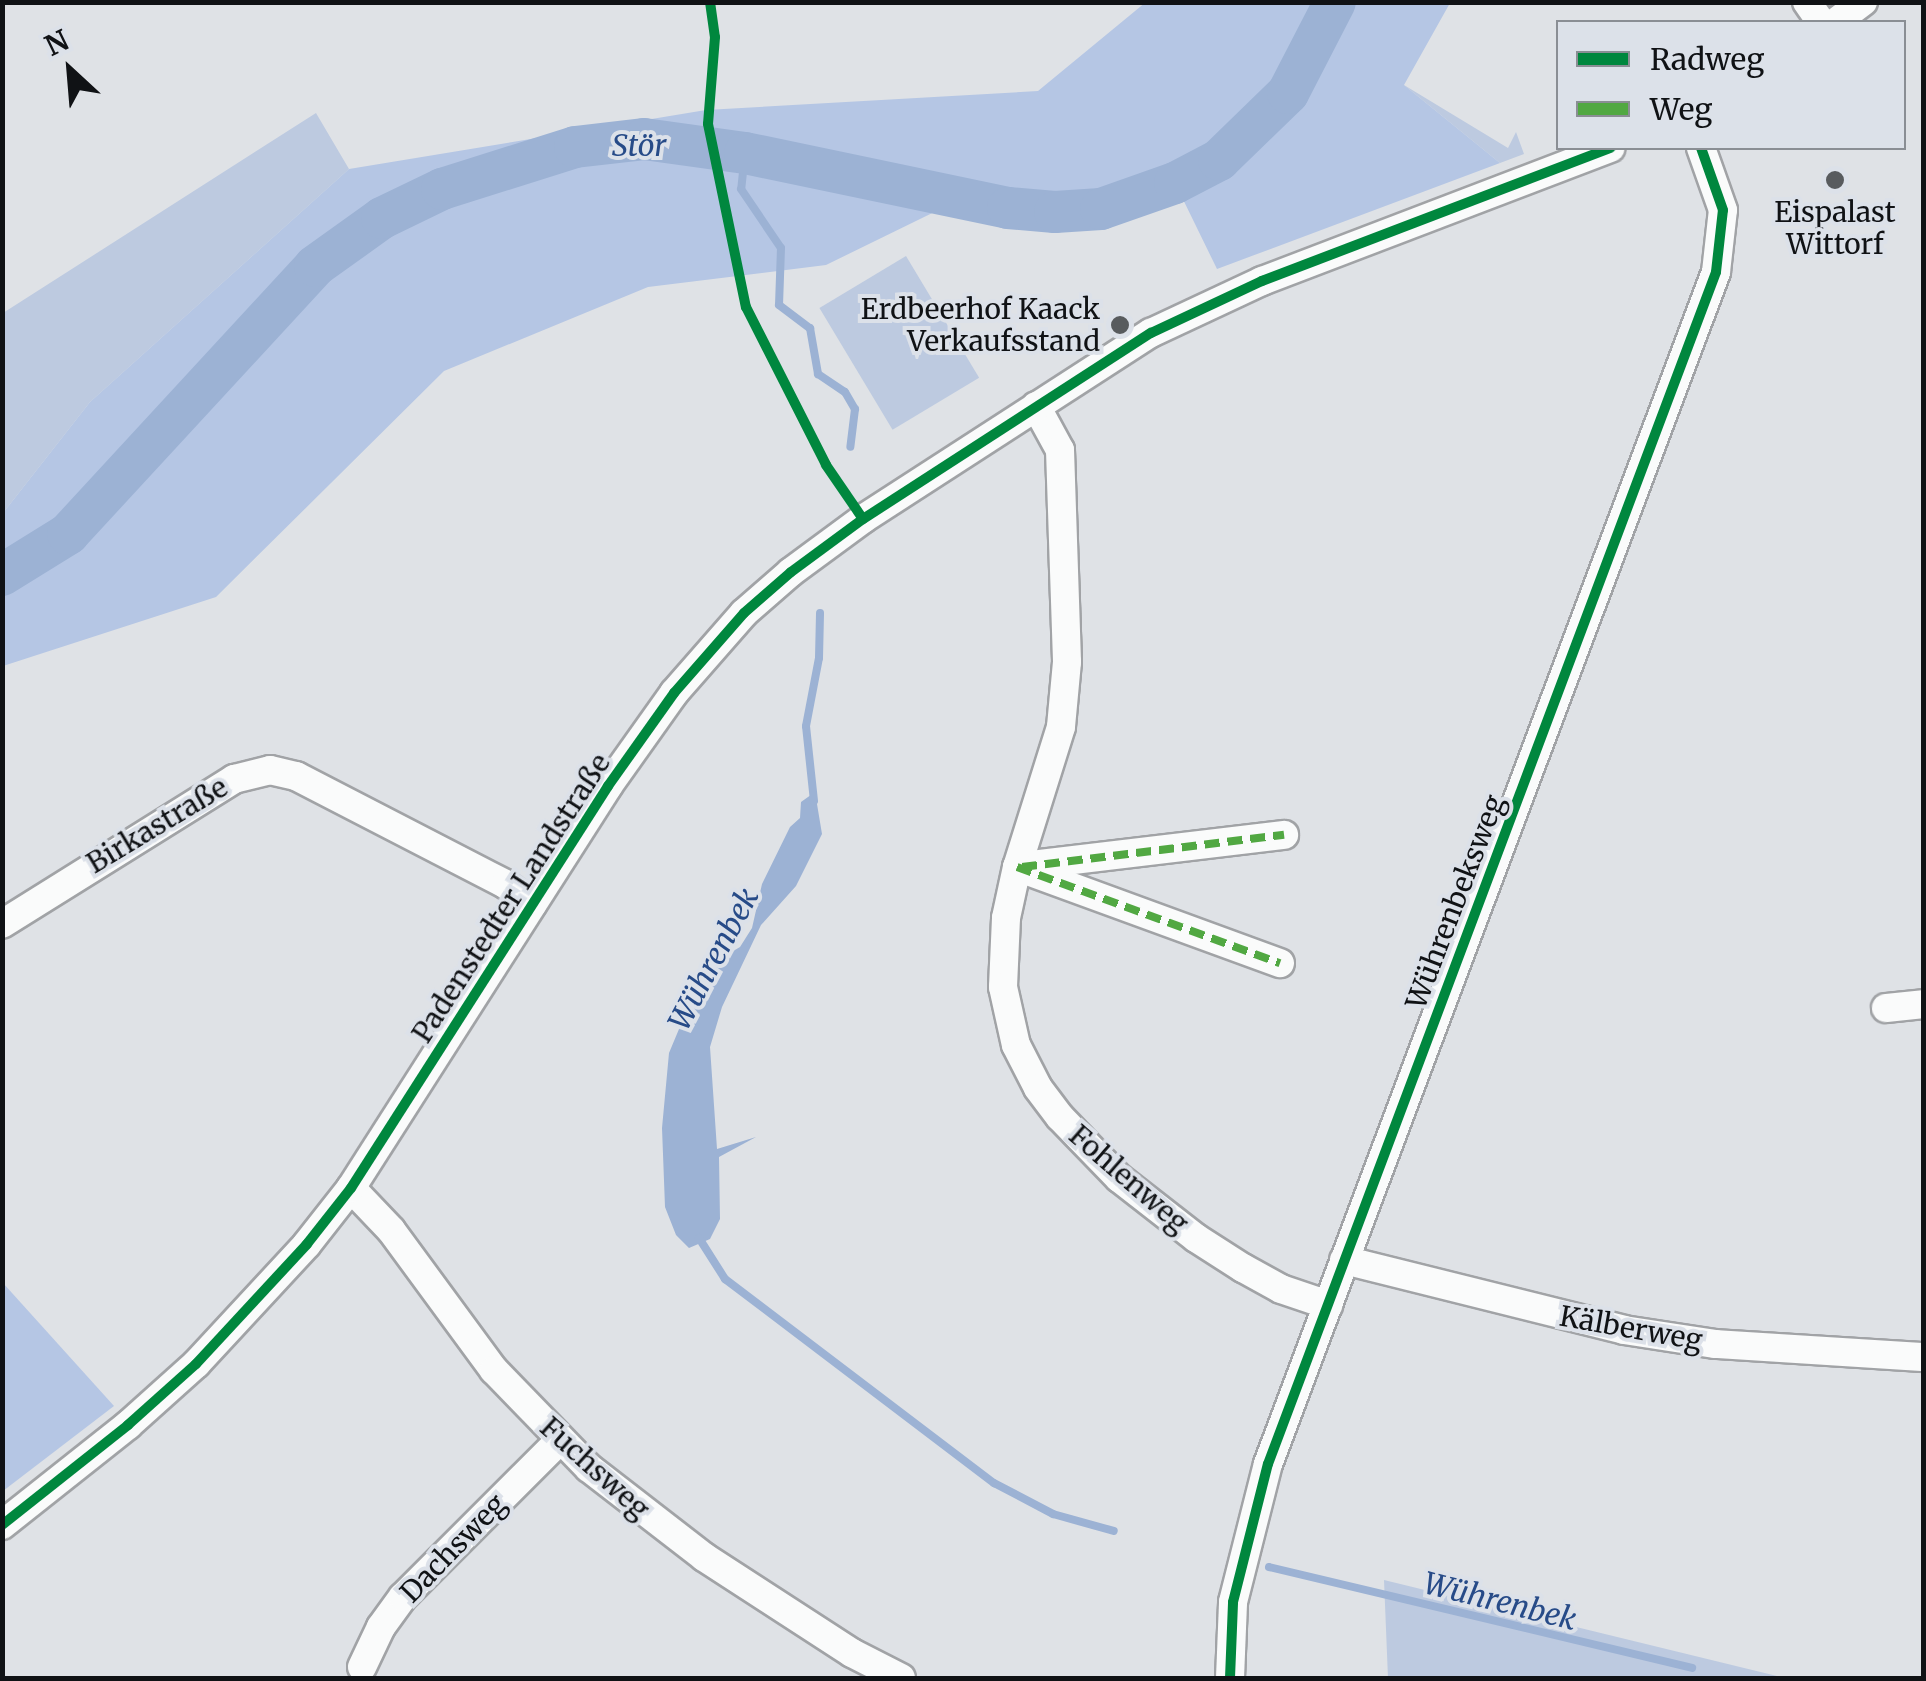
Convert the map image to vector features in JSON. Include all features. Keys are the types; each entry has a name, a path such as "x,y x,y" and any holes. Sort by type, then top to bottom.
{"street":[{"path":"1839,20 1863,2"},
{"name":"Padenstedter Landstraße","path":"2,1525 128,1425 196,1364 258,1301 352,1188 533,904 684,679 744,614 851,527 1151,333 1262,281 1605,150"},
{"name":"Wührenbeksweg","path":"1230,1678 1228,1636 1242,1557 1268,1464 1716,272 1723,210 1702,150"},
{"name":"Fohlenweg","path":"1036,406 1060,450 1067,662 1054,758 1017,867 1004,935 1003,986 1016,1044 1038,1088 1119,1178 1196,1238 1282,1288 1328,1305"},
{"name":"Birkastraße","path":"2,924 234,778 270,770 296,776 505,884 533,904"},
{"path":"1017,867 1284,835"},
{"path":"1017,867 1280,963"},
{"path":"1886,1008 1924,1004"},
{"name":"Fuchsweg","path":"352,1188 391,1230 494,1370 560,1440 624,1498 704,1557 852,1654 901,1678"},
{"name":"Kälberweg","path":"1344,1260 1624,1330 1732,1345 1924,1357"},
{"name":"Dachsweg","path":"362,1667 380,1627 403,1597 560,1440"}],"shaded area":[{"path":"1146,2 1450,3 1404,85 1500,163 1217,269 1175,183 1101,209 1055,212 963,198 826,265 648,287 444,371 216,597 3,666 3,513 90,402 349,169 706,110 1038,91"},
{"path":"1404,85 1508,148 1516,132 1524,154 1500,163"},
{"path":"316,113 349,169 90,402 3,513 3,313"},
{"path":"906,256 979,378 893,430 819,308"},
{"path":"815,792 822,834 796,886 761,925 722,1007 710,1047 717,1149 756,1137 719,1157 720,1219 710,1239 689,1248 676,1235 665,1207 662,1128 669,1053 697,986 723,957 740,947 752,928 762,884 790,827 800,818 801,802"},
{"path":"3,1283 114,1406 3,1491"},
{"path":"1384,1580 1785,1678 1388,1678"}],"waterway":[{"name":"Stör","path":"2,575 68,534 315,266 382,218 442,189 575,147 644,139 745,153 1008,208 1055,212 1101,209 1175,183 1219,160 1288,93 1335,2"},
{"name":"Wührenbek","path":"745,153 741,189 781,248 779,305 810,328 818,374 845,392 855,409 850,447"},
{"name":"Wührenbek","path":"814,801 806,726 819,658 820,613"},
{"name":"Wührenbek","path":"699,1238 725,1279 994,1483 1053,1514 1114,1531"},
{"name":"Wührenbek","path":"1269,1567 1692,1668"}],"marked path":[{"path":"1022,867 1284,835"},
{"path":"1017,867 1280,963"}],"cycle path":[{"path":"710,2 715,37 708,124 746,307 826,465 863,519"},
{"path":"2,1525 128,1425 196,1364 307,1244 351,1188 608,786 674,693 744,613 791,572 863,519 1151,333 1262,281 1605,150"},
{"path":"1230,1678 1233,1602 1268,1464 1716,272 1723,210 1702,150"}],"place":[{"name":"Eispalast Wittorf","path":"1835,180"},
{"name":"Erdbeerhof Kaack Verkaufsstand","path":"1120,325"}]}
